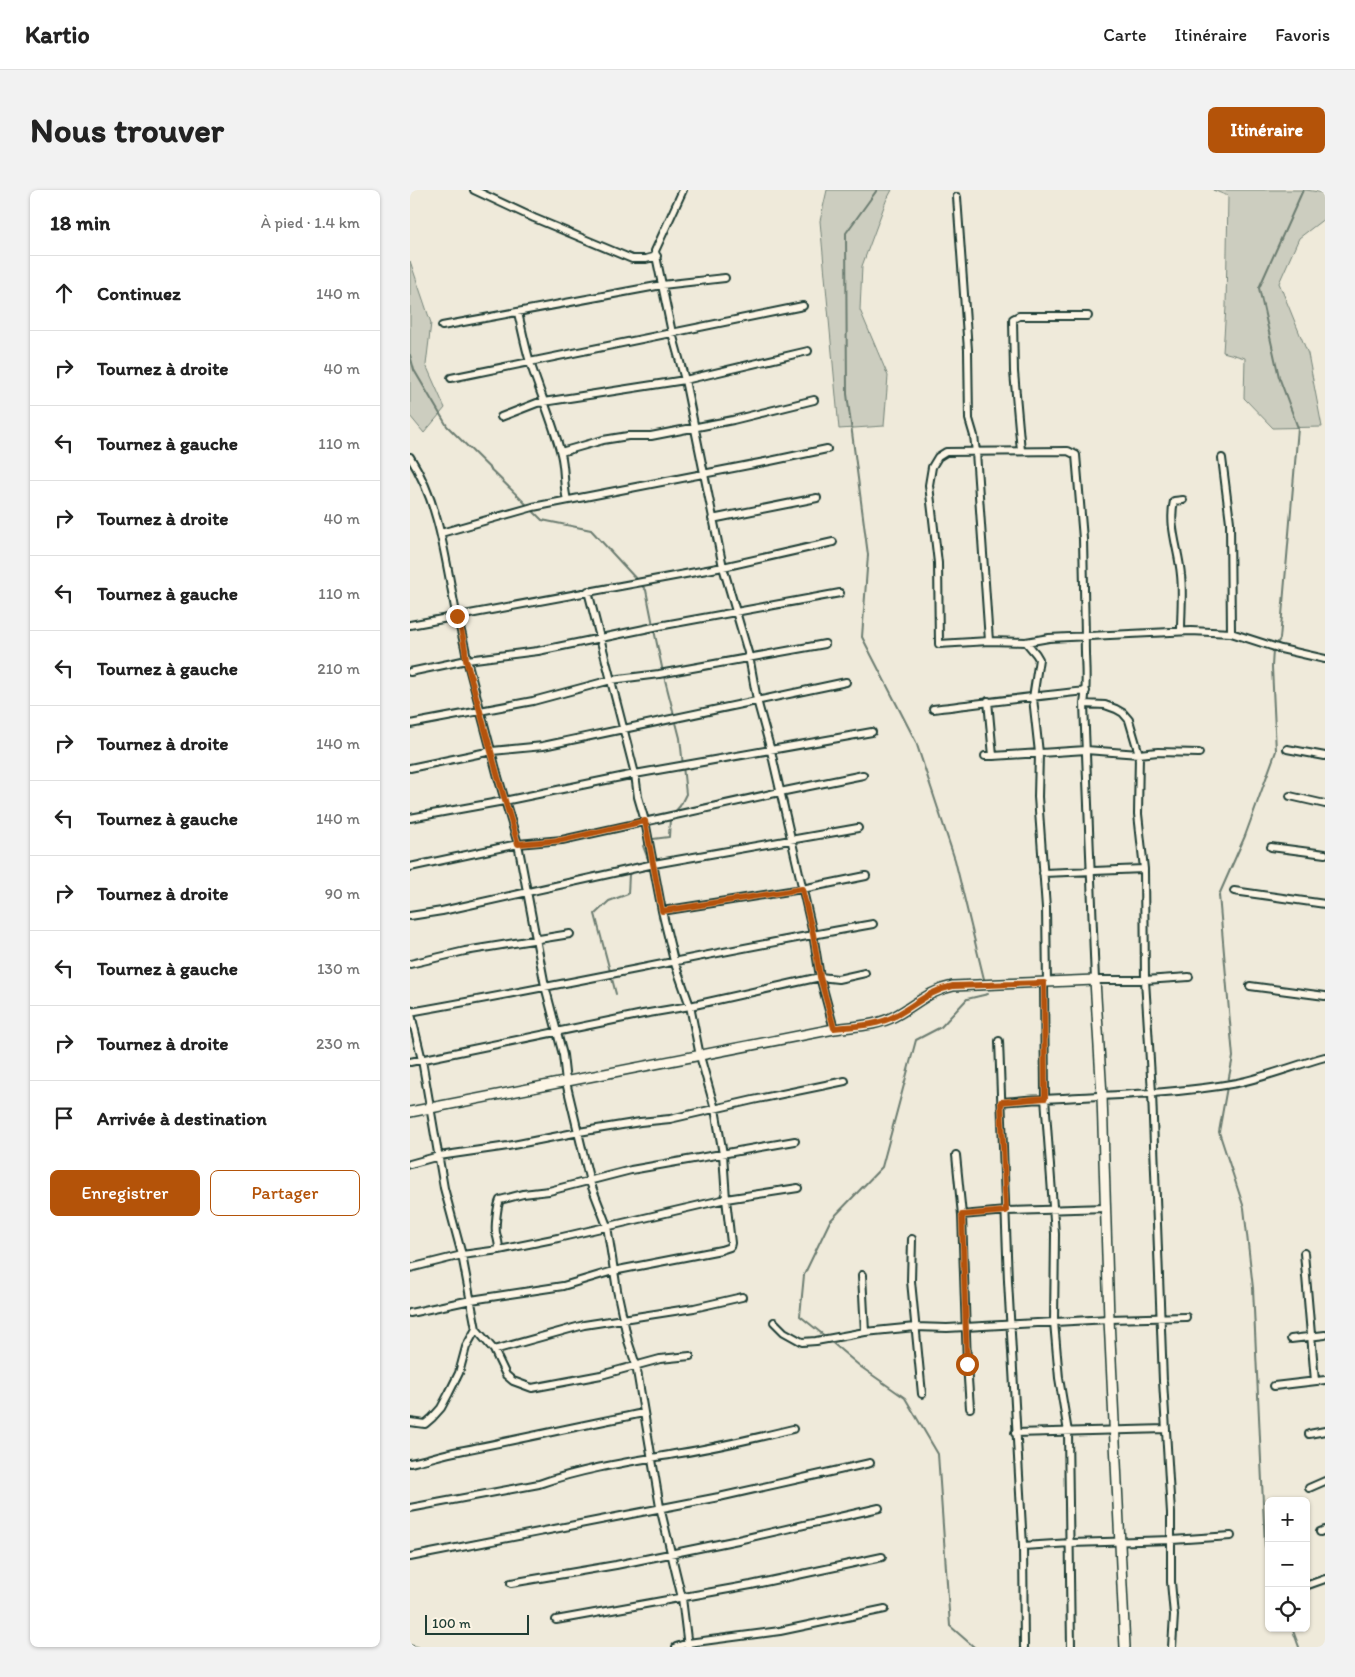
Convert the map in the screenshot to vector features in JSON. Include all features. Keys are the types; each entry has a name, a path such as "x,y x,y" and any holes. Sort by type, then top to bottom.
{"street":[{"path":"474,190 518,211 632,259 646,259 657,256"},
{"path":"683,190 655,251 672,333 685,380 723,567 749,656 757,700 771,750 813,934 820,977 834,1028"},
{"path":"957,197 968,350 969,419 976,452 989,641"},
{"path":"442,326 662,285 725,278"},
{"path":"451,378 803,306"},
{"path":"518,313 530,361 546,402 561,452 563,484 567,500"},
{"path":"1020,451 1014,372 1013,319 1019,316 1088,316"},
{"path":"501,417 537,403 685,380 808,351"},
{"path":"561,452 603,440 628,436 651,436 734,420 814,400"},
{"path":"441,533 533,506 827,449"},
{"path":"1125,1647 1109,1319 1102,1096 1095,980 1084,704 1086,691 1085,636 1083,538 1076,455 1068,451 946,452 938,458 932,467 929,485 938,563 939,644 989,641 1026,642 1048,638 1085,636 1181,631 1231,633 1281,649 1325,659"},
{"path":"410,458 426,485 441,533 457,616 465,644 466,660 504,801 518,844 544,986 563,1055 566,1082 590,1182 607,1226 613,1271 628,1341 636,1365 660,1507 682,1598 688,1645"},
{"path":"1222,458 1230,522 1231,633"},
{"path":"712,519 816,498"},
{"path":"1181,631 1182,575 1172,510 1174,501 1183,500"},
{"path":"410,626 723,567 833,542"},
{"path":"410,1313 471,1300 563,1286 613,1271 677,1260 730,1247 731,1243 723,1154 715,1109 700,1056 690,1006 674,961 662,911 645,821 638,797 635,774 588,591"},
{"path":"410,672 466,660 600,639 659,626 840,593"},
{"path":"1026,642 1038,659 1033,698 1039,753 1038,797 1046,908 1045,1098 1054,1211 1054,1322 1059,1378 1068,1432 1071,1647"},
{"path":"410,724 533,701 611,680 659,674 749,656 825,644"},
{"path":"410,768 492,751 543,746 846,682"},
{"path":"933,709 988,701 1033,698 1086,691"},
{"path":"988,701 993,756"},
{"path":"1084,704 1105,705 1123,713 1129,720 1139,754 1138,814 1144,869 1145,980 1152,1093 1163,1381 1172,1540 1171,1582 1174,1615 1172,1647"},
{"path":"410,818 635,774 872,732"},
{"path":"1287,749 1325,756"},
{"path":"985,756 1086,750 1139,754 1158,752 1199,753"},
{"path":"410,868 518,844 562,840 780,792 863,776"},
{"path":"1290,796 1325,804"},
{"path":"410,916 442,911 654,864 858,828"},
{"path":"1271,846 1325,854"},
{"path":"1043,873 1144,869"},
{"path":"662,911 802,889 866,876"},
{"path":"1234,891 1325,904"},
{"path":"690,1356 660,1359 601,1375 532,1388 514,1381 506,1375 494,1350 476,1328 462,1255 444,1188 422,1060 410,1011 476,1001 544,986 590,979 674,961 873,924"},
{"path":"410,964 465,951 535,938 570,934"},
{"path":"410,1062 555,1031 690,1006 820,977 838,979 865,973"},
{"path":"410,1112 834,1028 886,1021 926,995 953,986 1188,977"},
{"path":"1250,986 1325,996"},
{"path":"999,1041 1016,1434 1023,1546 1024,1647"},
{"path":"1001,1102 1152,1093 1238,1082 1325,1057"},
{"path":"410,1164 439,1156 508,1146 640,1122 670,1119 845,1081"},
{"path":"499,1250 500,1242 496,1231 497,1208 500,1200 590,1182 632,1170 796,1141"},
{"path":"956,1155 962,1215 970,1408"},
{"path":"410,1268 462,1255 499,1250 726,1199 798,1188"},
{"path":"962,1215 1006,1211 1106,1208"},
{"path":"912,1239 911,1281 922,1394"},
{"path":"1304,1253 1315,1381"},
{"path":"862,1275 865,1332"},
{"path":"494,1350 584,1325 694,1308 742,1297"},
{"path":"774,1322 784,1332 802,1342 865,1332 915,1327 947,1328 1109,1319 1186,1317"},
{"path":"410,1422 424,1424 441,1408 459,1373 466,1347 476,1328"},
{"path":"1291,1339 1325,1334"},
{"path":"1274,1386 1325,1380"},
{"path":"410,1463 644,1413"},
{"path":"410,1508 540,1484 558,1478 651,1458 720,1446 793,1429"},
{"path":"1016,1434 1166,1429"},
{"path":"1309,1434 1325,1431"},
{"path":"410,1557 561,1526 719,1497 870,1463"},
{"path":"1309,1488 1325,1481"},
{"path":"511,1583 616,1565 880,1508"},
{"path":"1023,1546 1231,1536"},
{"path":"556,1620 810,1574 882,1557"},
{"path":"1310,1584 1325,1579"},
{"path":"676,1647 780,1631 885,1610"}],"shaded area":[{"path":"827,190 892,190 886,201 862,266 860,310 888,376 884,426 839,429 820,221"},
{"path":"1213,190 1306,190 1325,193 1325,218 1299,238 1279,283 1308,354 1322,427 1273,428 1244,398 1245,358 1223,352 1226,307 1228,196"},
{"path":"410,261 431,323 426,365 445,408 424,433 410,416"}],"waterway":[{"path":"877,190 846,233 847,394 868,555 862,637 916,742 955,860 984,979"},
{"path":"1276,645 1280,639 1298,428 1279,377 1259,288 1303,190"},
{"path":"410,355 414,370 447,426 542,520 591,530 638,581"},
{"path":"641,585 646,590 653,625"},
{"path":"654,630 663,672"},
{"path":"1228,1082 1233,1057 1219,895 1245,836 1276,751 1272,667 1273,649"},
{"path":"664,676 680,738 686,794 674,813"},
{"path":"648,863 643,846 653,839 669,837 670,818"},
{"path":"616,994 595,914 609,901 628,894 629,874 633,872"},
{"path":"826,1337 800,1316 804,1275 830,1221 882,1167 916,1040 941,1027 967,999 988,994"},
{"path":"1227,1087 1219,1132 1244,1208 1253,1288 1265,1546"},
{"path":"829,1340 861,1367 905,1398 938,1454 950,1626 974,1647"},
{"path":"1293,1632 1299,1647"},
{"path":"410,1645 417,1647"}],"route":[{"path":"457,616 465,644 466,660 518,844 562,840 645,821 662,911 802,889 813,934 814,951 834,1028 886,1021 926,995 943,988 953,986 1044,983 1045,1098 1001,1102 1006,1211 962,1215 967,1364"}]}
